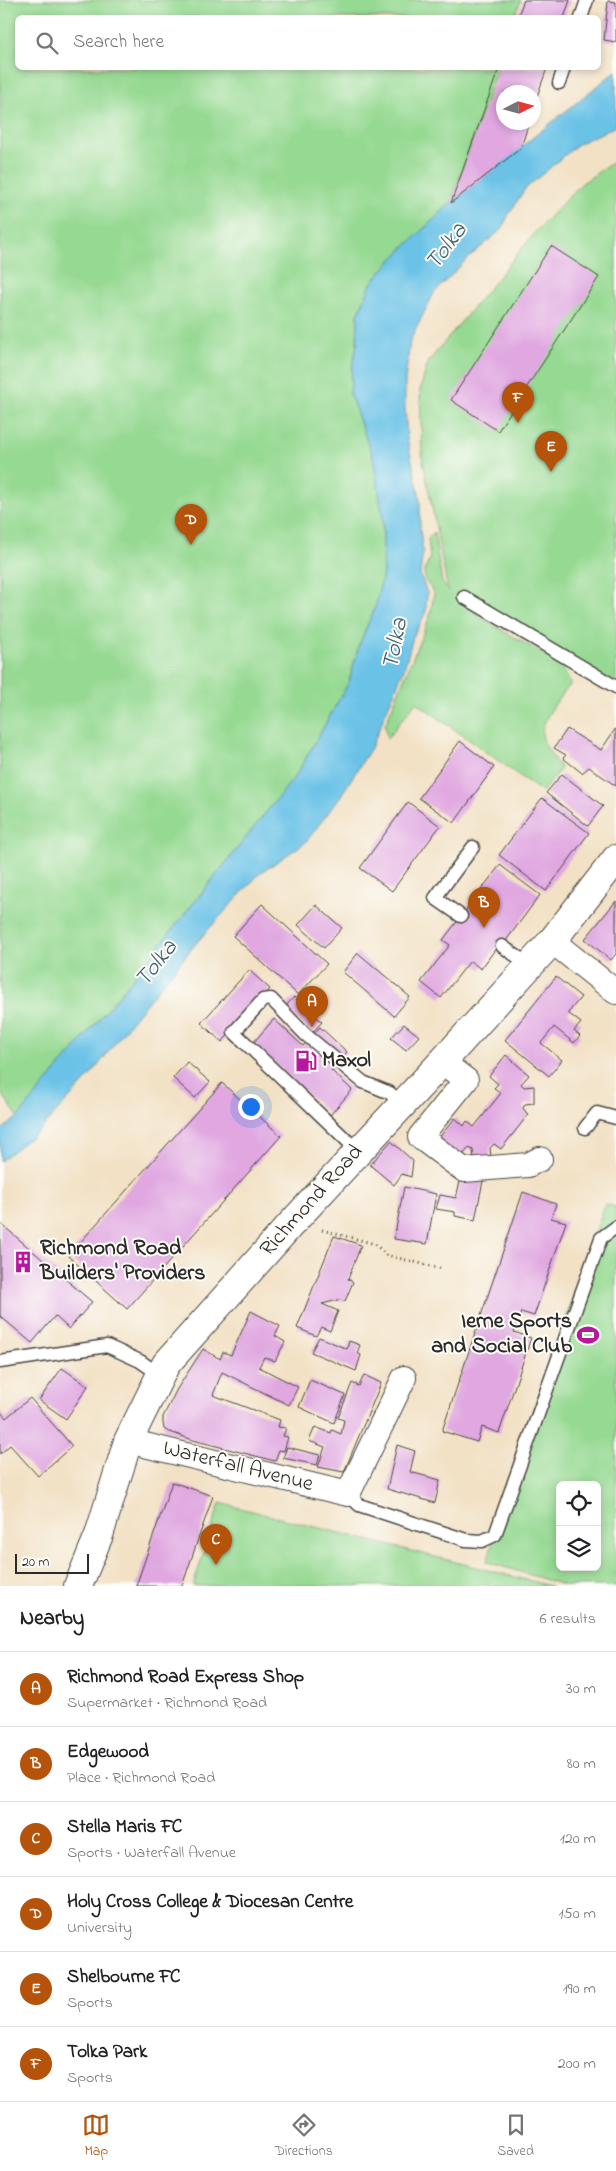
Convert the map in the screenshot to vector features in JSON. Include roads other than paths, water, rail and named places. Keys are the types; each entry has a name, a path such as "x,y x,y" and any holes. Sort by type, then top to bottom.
{"street":[{"name":"Richmond Road","path":"78,1586 99,1535 128,1441 166,1364 252,1267 552,941 616,859"},
{"path":"552,941 616,992"},
{"path":"442,1062 466,1080 420,1137 464,1170 528,1165 540,1159"},
{"path":"348,1494 404,1378"},
{"name":"Waterfall Avenue","path":"128,1441 348,1494"}],"lane":[{"path":"582,15 587,0"},
{"path":"559,83 563,70"},
{"path":"464,597 616,687"},
{"path":"461,916 436,898 473,847"},
{"path":"502,946 529,965"},
{"path":"358,1151 234,1032 262,1000 272,999 306,1035 363,1082 390,1094 401,1104"},
{"path":"586,1128 597,1113 616,1118"},
{"path":"348,1494 360,1506 466,1540 482,1541 495,1535 601,1238 616,1227"},
{"path":"0,1362 107,1346 140,1360 160,1374"}],"water":[{"name":"Tolka","path":"616,71 616,126 578,144 525,189 502,229 466,260 434,293 410,341 405,380 405,407 407,438 420,498 420,529 423,551 420,574 427,593 426,612 413,637 404,669 371,748 340,797 306,842 259,874 198,941 130,1023 91,1075 40,1130 0,1161 0,1131 18,1117 131,981 297,774 349,682 359,645 376,605 383,573 383,518 373,457 350,395 352,369 357,345 358,314 372,282 394,257 451,203"}],"place":[{"name":"Tolka Park","path":"518,423"},
{"name":"Shelbourne FC","path":"551,472"},
{"name":"Holy Cross College & Diocesan Centre","path":"191,545"},
{"name":"Edgewood","path":"484,928"},
{"name":"Richmond Road Express Shop","path":"312,1027"},
{"name":"Maxol","path":"306,1061"},
{"name":"Richmond Road Builders' Providers","path":"23,1262"},
{"name":"Ierne Sports and Social Club","path":"588,1335"},
{"name":"Stella Maris FC","path":"216,1565"}]}
